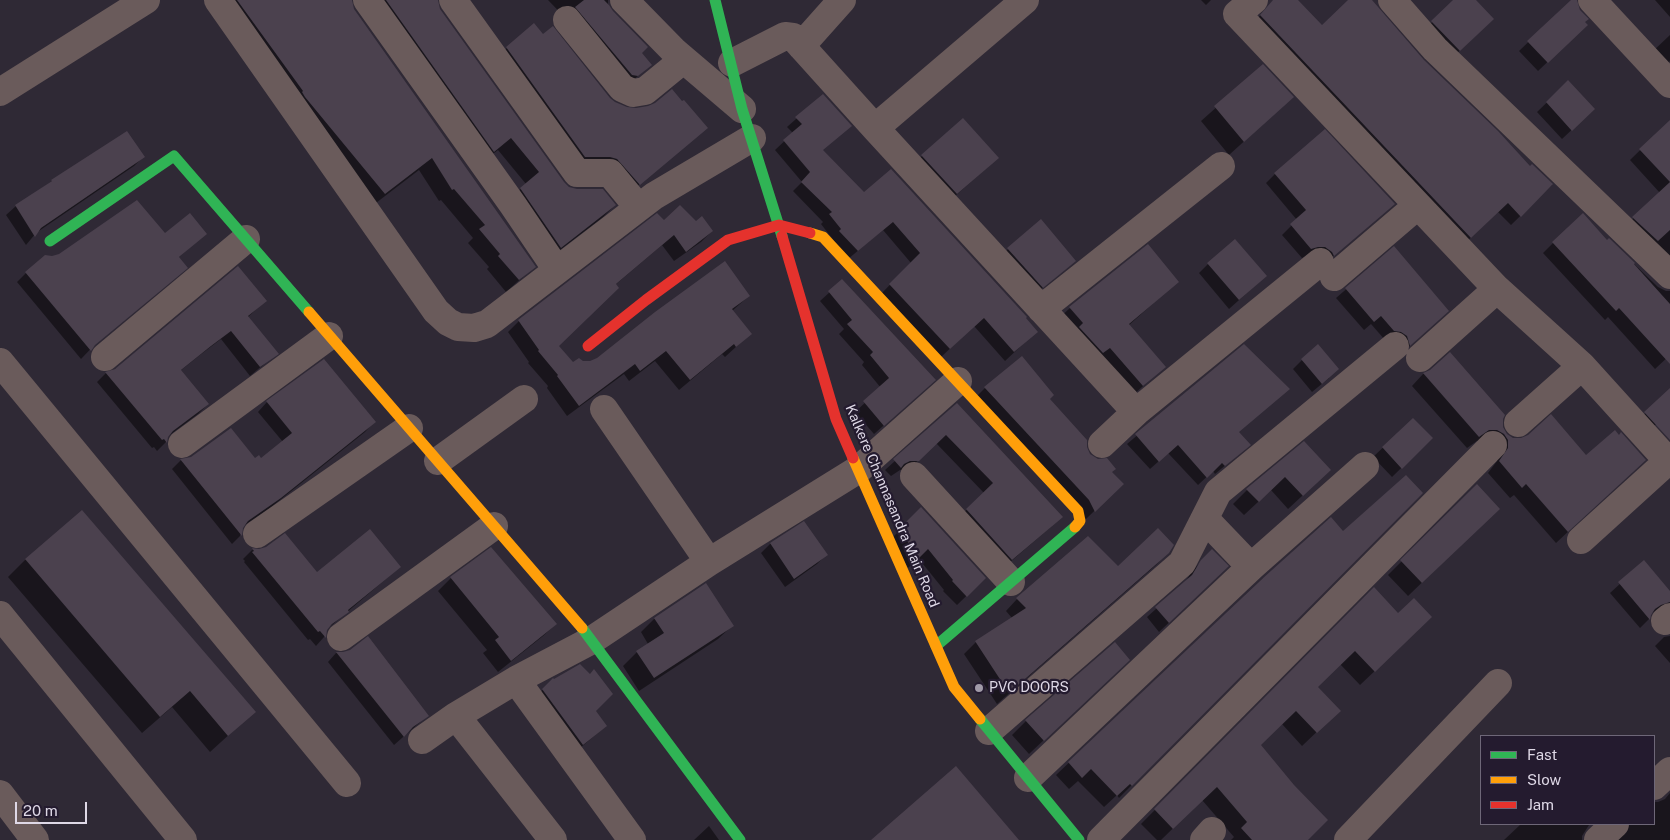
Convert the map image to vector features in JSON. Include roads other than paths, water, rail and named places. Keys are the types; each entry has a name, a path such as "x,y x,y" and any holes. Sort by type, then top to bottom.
{"street":[{"path":"0,92 146,0"},
{"path":"218,0 436,311 448,322 458,327 474,328 487,324 638,207 752,138"},
{"path":"367,0 557,270"},
{"path":"453,0 577,173 610,172 638,207"},
{"path":"624,0 683,60 742,108"},
{"name":"Kalkere Channasandra Main Road","path":"715,0 742,108 779,225 836,419 954,688 1079,840"},
{"path":"801,46 842,0"},
{"path":"875,128 1025,0"},
{"path":"1254,0 1237,14 1497,289 1582,366 1669,462 1581,540"},
{"path":"1392,0 1435,49 1670,275"},
{"path":"1592,0 1670,84"},
{"path":"568,20 622,88 633,93 645,91 683,60"},
{"path":"732,63 785,36 793,36 1136,412"},
{"path":"50,241 174,156 592,640 740,840"},
{"path":"1041,309 1221,166"},
{"path":"1102,444 1136,412 1327,269 1417,206"},
{"path":"588,346 646,300 728,240 779,225 823,237 1080,515 1080,521 1073,529 936,646"},
{"path":"105,357 246,239"},
{"path":"1420,358 1497,289"},
{"path":"182,444 329,336"},
{"path":"989,731 1182,563 1218,492 1395,346"},
{"path":"0,362 347,783"},
{"path":"1518,423 1582,366"},
{"path":"422,740 456,716 516,680 592,640 709,562 859,469 958,382"},
{"path":"438,461 524,399"},
{"path":"604,409 709,562"},
{"path":"257,534 409,428"},
{"path":"1101,840 1493,445"},
{"path":"1028,778 1251,567 1365,466"},
{"path":"914,476 1011,582"},
{"path":"1205,519 1251,567"},
{"path":"341,637 494,526"},
{"path":"0,615 183,840"},
{"path":"516,680 632,840"},
{"path":"1348,840 1498,683"},
{"path":"456,716 553,840"},
{"path":"1655,785 1670,771"},
{"path":"0,794 35,840"},
{"path":"1598,840 1614,825"}],"place":[{"name":"PVC DOORS","path":"979,688"}]}
